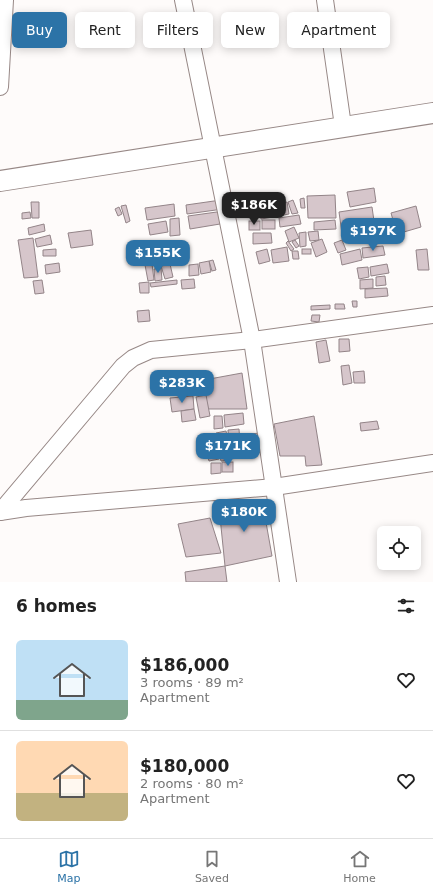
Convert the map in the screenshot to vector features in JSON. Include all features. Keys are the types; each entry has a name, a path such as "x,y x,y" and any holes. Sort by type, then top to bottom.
{"street":[{"path":"0,87 4,0"},
{"path":"183,0 252,340 288,582"},
{"path":"325,0 343,126"},
{"path":"0,181 433,113"},
{"path":"0,512 123,366 133,358 151,350 252,340 433,316"},
{"path":"0,512 26,508 274,487 433,463"}],"building":[{"path":"374,188 376,202 350,207 347,192"},
{"path":"335,195 336,218 308,218 307,196"},
{"path":"304,198 305,208 301,208 300,199"},
{"path":"221,200 223,209 187,214 186,205"},
{"path":"293,200 298,213 292,214 288,202"},
{"path":"31,202 39,202 39,218 32,218"},
{"path":"287,202 289,214 278,216 276,204"},
{"path":"174,204 175,216 147,220 145,208"},
{"path":"126,205 130,221 126,223 121,206"},
{"path":"271,205 273,217 261,219 259,207"},
{"path":"416,206 421,227 397,234 391,213"},
{"path":"119,207 122,214 118,216 115,209"},
{"path":"256,207 259,217 252,219 249,209"},
{"path":"372,207 376,235 343,241 339,212"},
{"path":"224,211 226,223 190,229 188,216"},
{"path":"30,212 31,218 22,219 22,213"},
{"path":"299,215 301,224 280,227 279,218"},
{"path":"179,218 180,235 170,236 170,219"},
{"path":"262,220 275,220 275,229 262,229"},
{"path":"335,220 336,229 314,230 314,222"},
{"path":"166,221 168,232 150,235 148,224"},
{"path":"249,221 260,221 260,230 249,230"},
{"path":"391,222 393,229 383,231 382,224"},
{"path":"44,224 45,231 29,235 28,228"},
{"path":"294,227 299,238 289,242 285,231"},
{"path":"91,230 93,245 71,248 68,233"},
{"path":"318,231 319,240 310,241 308,232"},
{"path":"306,232 306,246 300,247 299,233"},
{"path":"253,233 271,233 272,243 253,244"},
{"path":"50,235 52,244 37,247 35,239"},
{"path":"33,238 38,277 24,278 18,240"},
{"path":"322,239 327,252 316,257 311,243"},
{"path":"295,240 299,246 296,248 292,242"},
{"path":"342,240 346,250 338,253 334,243"},
{"path":"288,241 294,249 291,251 286,243"},
{"path":"383,246 385,255 363,258 362,248"},
{"path":"287,247 289,261 273,263 271,250"},
{"path":"56,249 56,256 43,256 43,250"},
{"path":"267,249 270,261 259,264 256,252"},
{"path":"302,249 311,249 311,254 302,254"},
{"path":"360,249 362,260 342,265 340,254"},
{"path":"427,249 429,270 418,270 416,250"},
{"path":"292,251 298,251 299,259 293,259"},
{"path":"213,260 216,270 212,271 209,261"},
{"path":"209,261 211,272 201,274 199,263"},
{"path":"59,263 60,272 46,274 45,265"},
{"path":"152,264 154,280 148,281 145,265"},
{"path":"170,264 173,277 165,279 161,266"},
{"path":"198,264 199,275 189,276 189,265"},
{"path":"387,264 389,273 371,276 370,267"},
{"path":"368,267 369,277 359,279 357,268"},
{"path":"161,268 162,280 155,281 154,269"},
{"path":"385,276 386,285 376,286 376,277"},
{"path":"194,279 195,288 182,289 181,280"},
{"path":"373,279 373,288 360,289 360,280"},
{"path":"42,280 44,293 35,294 33,281"},
{"path":"177,280 177,284 151,287 150,283"},
{"path":"149,282 149,293 140,293 139,283"},
{"path":"387,288 388,296 365,298 365,289"},
{"path":"352,301 357,301 357,307 353,307"},
{"path":"335,304 344,304 345,309 335,309"},
{"path":"330,305 330,309 311,310 311,306"},
{"path":"149,310 150,321 138,322 137,311"},
{"path":"312,315 320,315 319,322 311,321"},
{"path":"339,339 349,339 350,351 339,352"},
{"path":"326,340 330,361 319,363 316,342"},
{"path":"349,365 352,383 343,385 341,366"},
{"path":"364,371 365,383 354,383 353,372"},
{"path":"242,373 247,409 207,409 204,380"},
{"path":"206,395 210,416 200,418 196,397"},
{"path":"193,396 194,409 172,412 170,398"},
{"path":"194,409 196,420 182,422 181,411"},
{"path":"243,413 244,424 225,427 224,415"},
{"path":"214,416 222,416 223,428 214,429"},
{"path":"314,416 322,465 306,466 305,456 280,456 274,424"},
{"path":"377,421 379,429 361,431 360,423"},
{"path":"239,429 240,443 229,444 228,430"},
{"path":"226,431 228,441 218,443 216,433"},
{"path":"261,433 263,452 251,453 249,434"},
{"path":"216,444 219,459 209,461 205,446"},
{"path":"226,451 228,460 221,461 219,452"},
{"path":"222,462 233,462 233,472 222,472"},
{"path":"211,463 221,463 221,473 211,474"},
{"path":"262,500 272,556 225,566 219,507"},
{"path":"210,518 221,553 186,557 178,524"},
{"path":"225,566 227,582 186,582 185,572"}]}
